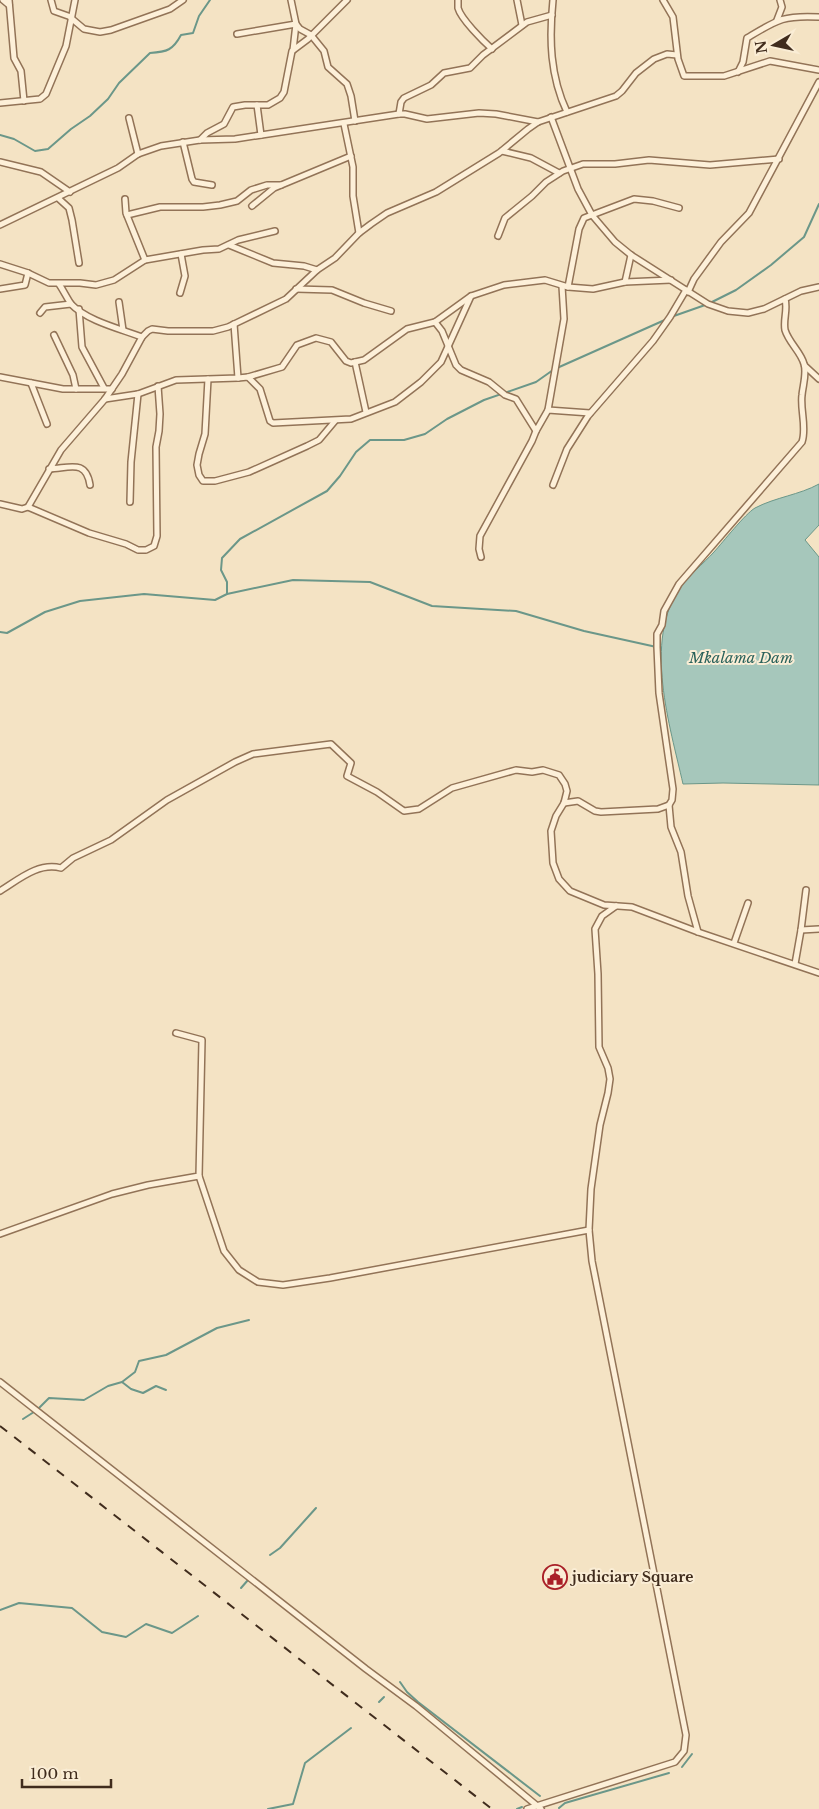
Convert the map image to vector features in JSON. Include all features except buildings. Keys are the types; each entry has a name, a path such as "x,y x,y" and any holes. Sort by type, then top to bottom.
{"street":[{"path":"3,0 9,2 14,58 21,71 24,101"},
{"path":"51,0 54,11 71,17 84,29 100,32 170,9 183,0"},
{"path":"0,103 40,99 46,94 66,46 75,0"},
{"path":"200,140 224,124 234,107 268,105 284,92 296,24 291,0"},
{"path":"292,51 348,0"},
{"path":"458,0 458,8 462,15 481,39 492,48"},
{"path":"517,0 518,13 522,25"},
{"path":"553,0 551,53 554,77 567,112"},
{"path":"663,0 672,17 677,55 684,76 724,76 770,61 819,70"},
{"path":"777,20 782,7 780,0"},
{"path":"399,114 401,102 404,98 430,85 444,73 470,68 492,48 527,22 552,15"},
{"path":"738,72 743,62 747,38 777,20 791,17 819,17"},
{"path":"236,34 296,24"},
{"path":"296,24 300,29 311,35 324,51 328,67 347,84 355,121"},
{"path":"28,507 61,450 105,399 122,374 142,337 152,329 205,331 228,327 286,298 317,270 334,258 359,233 387,213 436,192 502,151 538,122 619,94 636,73 654,59 667,54 677,55"},
{"path":"553,485 567,449 590,413 653,341 721,242 746,218 779,160 819,82"},
{"path":"257,105 261,135"},
{"path":"0,225 118,168 138,154 161,146 200,140 235,139 344,124 399,114 427,119 479,113 496,114 538,122"},
{"path":"551,117 584,204 592,215 615,242 687,291 708,304 736,312 748,313 764,309 801,291 819,287"},
{"path":"129,118 138,154"},
{"path":"344,124 353,168 353,196 359,233"},
{"path":"183,142 194,182 212,185"},
{"path":"502,151 532,158 559,173"},
{"path":"252,206 274,188 351,156"},
{"path":"498,236 505,218 546,182 559,173 583,164 615,164 641,161 710,165 779,160"},
{"path":"0,162 41,172 70,192"},
{"path":"126,215 160,207 220,205 237,201 251,190 267,185 281,185"},
{"path":"58,198 68,208 70,214 79,263"},
{"path":"125,199 126,215 145,260"},
{"path":"481,557 479,549 480,536 548,410 564,320 565,286 580,224 584,218 634,199 653,201 678,208"},
{"path":"0,264 28,273 49,283 96,285 114,280 145,260 219,249 229,246 238,240 274,231"},
{"path":"229,246 273,263 304,266 317,270"},
{"path":"180,293 185,276 181,254"},
{"path":"625,282 632,255"},
{"path":"0,289 25,285 28,273"},
{"path":"105,399 138,394 158,386 185,379 248,377 282,367 297,345 316,338 331,342 346,361 364,360 407,329 435,322 471,296 504,285 545,280 565,286 596,289 625,282 670,280"},
{"path":"59,284 71,304 99,321 142,337"},
{"path":"296,289 332,290 364,304 391,310"},
{"path":"248,377 260,389 271,422 351,420 366,412 395,402 421,382 441,362 471,296"},
{"path":"785,299 787,307 784,320 785,330 792,346 805,366 819,379"},
{"path":"119,302 123,330"},
{"path":"40,313 45,307 71,304"},
{"path":"79,309 82,347 104,388"},
{"path":"435,322 442,331 456,365 461,370 489,382 505,395 516,398 536,431"},
{"path":"234,324 238,378"},
{"path":"54,335 73,375 76,389"},
{"path":"355,362 366,412"},
{"path":"698,932 688,896 681,852 670,827 669,805 672,800 673,789 659,693 657,634 662,624 664,611 679,584 802,442 804,432 801,396 805,366"},
{"path":"0,377 50,387 76,389 112,388"},
{"path":"208,379 205,434 197,466 199,475 203,480 215,481 249,472 319,440 335,421"},
{"path":"31,383 47,424"},
{"path":"0,504 22,509 28,507 89,533 126,544 138,550 146,550 154,546 157,536 158,485 156,462 160,414 158,386"},
{"path":"130,502 138,394"},
{"path":"548,410 590,413"},
{"path":"49,469 77,467 85,470 89,474 90,485"},
{"path":"0,891 33,870 54,866 61,868 72,858 99,847 118,836 167,800 253,754 331,744 352,764 348,776 377,792 404,811 419,809 452,788 516,770 532,772 543,770 559,775 567,791 564,803 556,816 551,831 552,863 564,887 570,892 604,905 632,907 698,932 819,973"},
{"path":"564,803 578,802 601,812 658,809 669,805"},
{"path":"795,964 806,890"},
{"path":"734,943 748,903"},
{"path":"527,1809 539,1807 675,1762 684,1751 686,1735 592,1261 589,1230 591,1188 600,1125 610,1079 608,1068 599,1047 595,929 602,916 616,906"},
{"path":"801,930 819,929"},
{"path":"176,1032 202,1040 199,1176 224,1251 240,1270 258,1282 283,1285 589,1230"},
{"path":"0,1234 112,1194 148,1185 199,1176"},
{"path":"0,1382 350,1657 416,1706 539,1807"}],"water":[{"name":"Mkalama Dam","path":"819,484 819,525 805,540 819,557 819,785 683,784 663,684 661,658 663,633 669,609 684,583 751,511 763,504 804,491"}],"waterway":[{"path":"0,135 14,139 35,151 48,149 71,129 90,116 108,99 119,83 150,53 169,49 181,35 193,33 199,16 210,0"},
{"path":"671,317 708,304 736,290 771,265 804,237 819,204"},
{"path":"557,368 667,319"},
{"path":"0,632 7,633 45,612 80,601 144,594 215,600 227,594 227,582 221,570 222,558 240,539 327,491 356,452 370,440 404,440 425,434 447,419 484,400 536,382 553,370"},
{"path":"227,594 293,580 370,582 432,606 516,611 584,631 661,648"},
{"path":"23,1419 37,1410 49,1398 84,1400 108,1386 122,1382 135,1372 139,1361 166,1355 217,1328 249,1320"},
{"path":"122,1382 131,1389 143,1393 156,1386 166,1390"},
{"path":"270,1555 280,1548 316,1508"},
{"path":"241,1588 248,1580"},
{"path":"0,1610 19,1603 72,1608 102,1632 126,1637 146,1624 172,1633 198,1616"},
{"path":"400,1682 418,1702 540,1796"},
{"path":"379,1702 384,1697"},
{"path":"268,1809 293,1804 305,1763 351,1728"},
{"path":"682,1767 692,1754"},
{"path":"559,1808 565,1803 669,1773"},
{"path":"517,1809 522,1807"}],"railway":[{"path":"0,1426 492,1809"}],"place":[{"name":"judiciary Square","path":"555,1577"}]}
